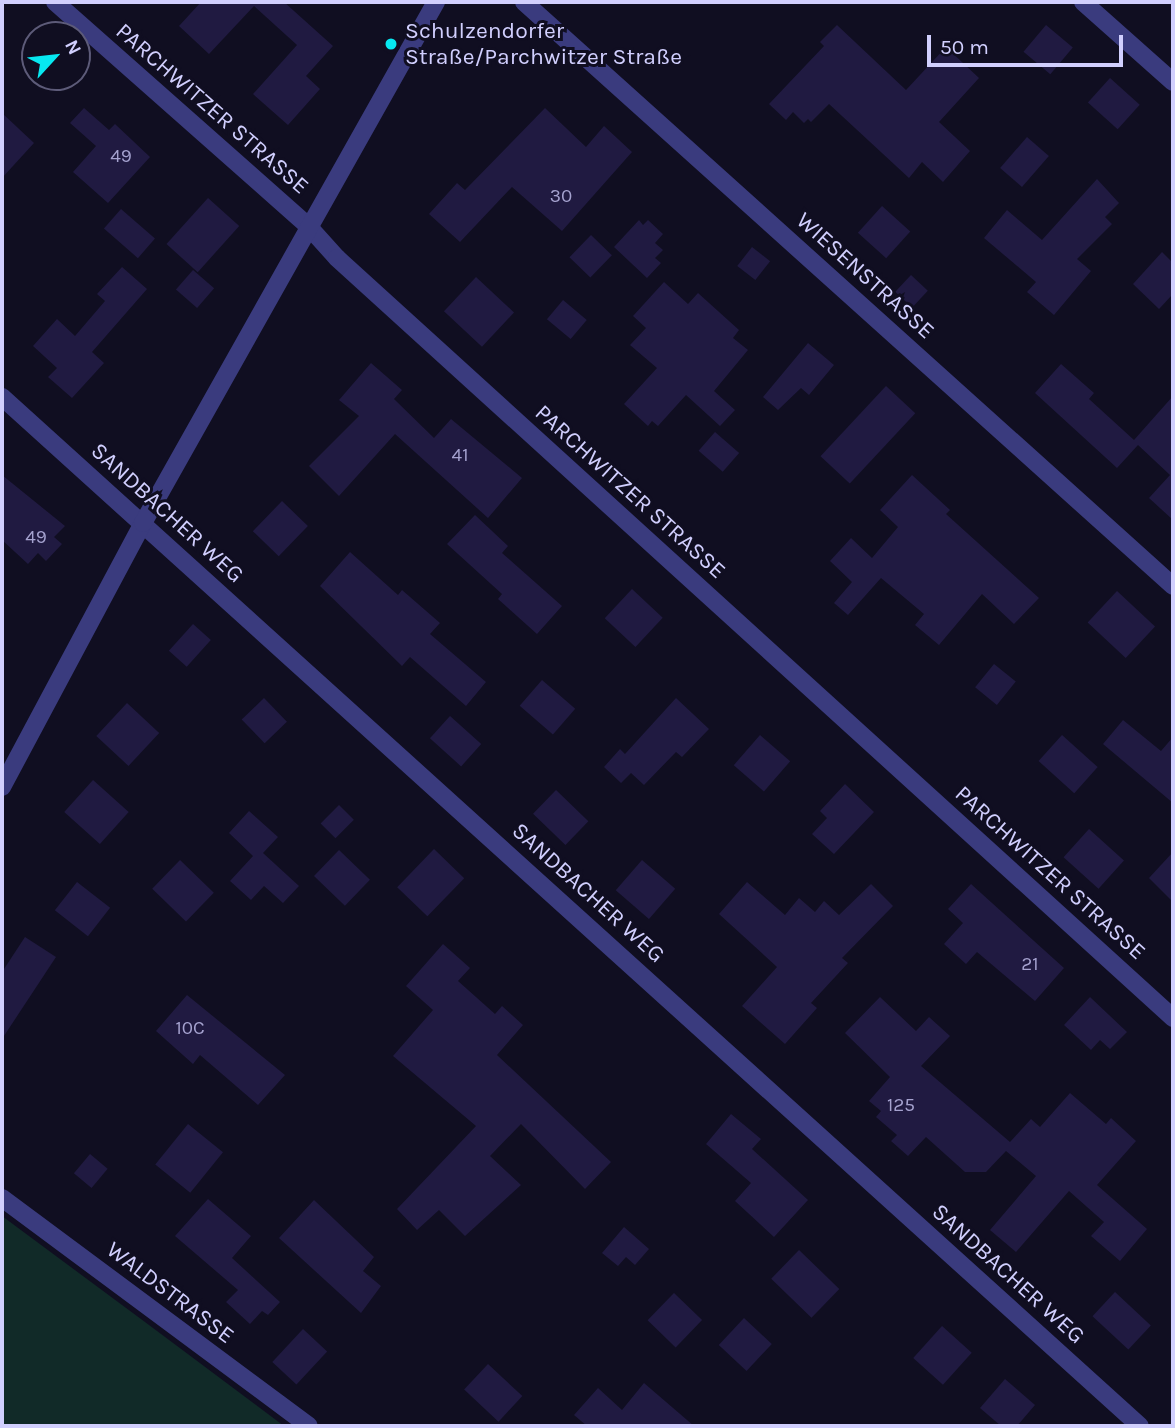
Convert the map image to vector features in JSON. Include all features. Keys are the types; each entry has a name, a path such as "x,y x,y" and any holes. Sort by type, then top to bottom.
{"street":[{"name":"PARCHWITZER STRASSE","path":"55,2 310,228 337,258 1173,1018"},
{"path":"2,786 143,523 436,2"},
{"name":"WIESENSTRASSE","path":"524,2 1173,586"},
{"path":"1083,2 1173,82"},
{"name":"SANDBACHER WEG","path":"2,397 1140,1426"},
{"name":"WALDSTRASSE","path":"2,1198 309,1426"}],"green space":[{"path":"2,1216 145,1322 284,1426 2,1426"}],"building":[{"path":"201,2 284,2 333,46 306,76 320,89 288,125 253,94 297,45 254,6 209,54 179,26"},
{"path":"837,25 906,90 946,47 979,78 939,122 970,151 943,182 922,162 909,178 829,104 811,122 808,119 804,123 793,112 786,120 769,104 824,46 820,42"},
{"path":"1046,25 1073,47 1050,74 1024,52"},
{"path":"1110,78 1140,105 1118,129 1088,103"},
{"path":"84,108 109,130 115,124 150,157 108,203 73,172 96,146 70,123"},
{"path":"545,108 586,147 604,126 632,152 562,231 512,187 460,242 429,214 457,183 465,190"},
{"path":"2,113 34,143 2,178"},
{"path":"1027,137 1049,156 1022,187 1000,168"},
{"path":"1097,179 1119,203 1105,217 1112,224 1077,259 1091,271 1054,315 1027,292 1036,282 984,238 1007,210 1042,240"},
{"path":"208,198 239,226 198,272 167,244"},
{"path":"882,206 910,231 886,258 858,233"},
{"path":"121,209 155,239 138,258 104,229"},
{"path":"639,220 643,225 648,220 663,234 655,243 663,250 655,258 661,263 647,278 614,247"},
{"path":"591,235 612,255 590,277 569,257"},
{"path":"752,247 770,261 755,280 737,266"},
{"path":"1162,252 1173,263 1173,294 1159,309 1133,284"},
{"path":"122,267 147,289 92,352 104,363 72,398 48,377 57,368 33,346 57,319 75,336 105,301 97,294"},
{"path":"193,270 214,288 197,308 176,290"},
{"path":"911,275 928,291 912,308 895,292"},
{"path":"476,277 514,312 482,347 444,311"},
{"path":"664,282 688,304 698,293 739,330 733,338 748,350 714,391 735,410 720,426 686,395 658,426 652,421 648,426 624,404 657,368 630,345 646,328 633,316"},
{"path":"563,300 587,320 571,339 547,319"},
{"path":"808,343 834,365 809,395 801,388 778,410 763,397"},
{"path":"371,363 402,390 394,399 434,438 451,419 522,478 488,518 395,434 339,496 309,466 359,416 339,400"},
{"path":"1061,364 1094,393 1089,399 1134,440 1173,396 1173,520 1149,498 1170,475 1138,445 1117,468 1035,393"},
{"path":"886,386 915,413 850,483 821,456"},
{"path":"715,432 739,453 723,472 699,451"},
{"path":"2,475 65,526 54,537 62,544 46,561 38,553 28,564 2,540"},
{"path":"912,475 950,510 946,514 1039,598 1014,624 982,594 939,645 915,625 924,614 881,578 848,615 834,603 852,582 830,561 851,538 872,558 898,527 880,510"},
{"path":"282,501 308,526 279,556 253,531"},
{"path":"475,515 508,546 502,553 562,606 537,634 498,599 502,594 447,544"},
{"path":"350,552 398,595 402,590 440,623 430,634 486,682 466,706 410,657 402,666 320,586"},
{"path":"632,589 663,618 635,647 605,618"},
{"path":"1117,591 1155,626 1126,658 1088,622"},
{"path":"193,624 211,640 187,667 169,651"},
{"path":"994,664 1016,682 997,705 975,687"},
{"path":"542,680 575,709 553,735 520,706"},
{"path":"264,698 287,722 265,743 242,720"},
{"path":"676,698 709,729 682,757 676,752 644,785 631,773 621,783 604,767 620,749 625,754"},
{"path":"127,703 159,733 128,766 96,736"},
{"path":"450,716 481,744 461,766 430,738"},
{"path":"1123,720 1161,751 1173,737 1173,803 1103,744"},
{"path":"760,735 790,761 764,791 734,765"},
{"path":"1062,735 1098,767 1074,793 1039,761"},
{"path":"93,780 129,812 100,844 64,812"},
{"path":"845,784 874,812 834,854 812,834 827,818 820,811"},
{"path":"556,790 588,821 565,845 533,814"},
{"path":"339,805 354,820 335,838 321,823"},
{"path":"249,811 278,837 263,853 299,886 283,903 264,886 251,900 230,881 253,856 229,833"},
{"path":"1089,829 1124,860 1099,889 1064,857"},
{"path":"434,849 464,878 427,916 397,887"},
{"path":"339,850 370,880 345,906 314,876"},
{"path":"1173,852 1173,902 1149,878"},
{"path":"180,860 214,893 186,921 152,889"},
{"path":"642,860 675,889 649,919 616,890"},
{"path":"77,882 110,908 88,936 55,910"},
{"path":"747,882 785,915 799,898 815,912 824,901 839,915 871,884 893,906 842,958 848,963 811,1003 817,1008 785,1044 742,1006 777,967 719,914"},
{"path":"971,884 1064,968 1035,1001 977,952 966,964 944,944 963,923 948,909"},
{"path":"25,937 56,957 2,1039 2,972"},
{"path":"443,944 470,968 458,981 495,1014 502,1006 523,1025 497,1055 611,1162 585,1189 521,1124 490,1156 521,1185 465,1236 439,1210 417,1230 397,1209 476,1126 393,1056 433,1010 406,986"},
{"path":"187,995 285,1075 258,1105 200,1055 193,1064 156,1031"},
{"path":"880,997 916,1031 929,1017 950,1036 921,1066 1010,1142 1031,1119 1040,1127 1070,1093 1106,1124 1111,1118 1136,1141 1097,1185 1147,1229 1120,1261 1091,1236 1104,1222 1069,1191 1016,1252 990,1230 1036,1176 1006,1151 986,1172 965,1172 926,1137 908,1156 891,1141 897,1135 876,1117 881,1111 869,1101 890,1077 845,1033"},
{"path":"1090,997 1127,1032 1110,1049 1100,1040 1091,1050 1064,1025"},
{"path":"731,1114 761,1139 752,1149 808,1200 774,1237 735,1201 751,1183 706,1144"},
{"path":"188,1124 223,1152 190,1193 155,1164"},
{"path":"90,1154 108,1169 92,1188 74,1173"},
{"path":"208,1199 251,1236 232,1258 280,1302 268,1315 262,1311 250,1324 226,1302 238,1290 175,1236"},
{"path":"314,1200 374,1257 363,1271 381,1286 361,1313 279,1238"},
{"path":"624,1227 649,1249 635,1265 626,1257 618,1266 602,1253"},
{"path":"799,1250 839,1289 811,1318 771,1279"},
{"path":"1115,1292 1151,1325 1128,1350 1092,1316"},
{"path":"674,1293 702,1320 676,1347 648,1320"},
{"path":"744,1318 772,1344 747,1371 719,1345"},
{"path":"942,1326 972,1353 943,1385 913,1358"},
{"path":"303,1329 327,1352 296,1384 272,1362"},
{"path":"488,1364 522,1396 499,1422 464,1390"},
{"path":"1005,1379 1035,1405 1017,1426 1001,1426 980,1408"},
{"path":"644,1383 694,1426 587,1426 574,1415 598,1388 622,1410"}],"place":[{"name":"Schulzendorfer Straße/Parchwitzer Straße","path":"391,44"}]}
